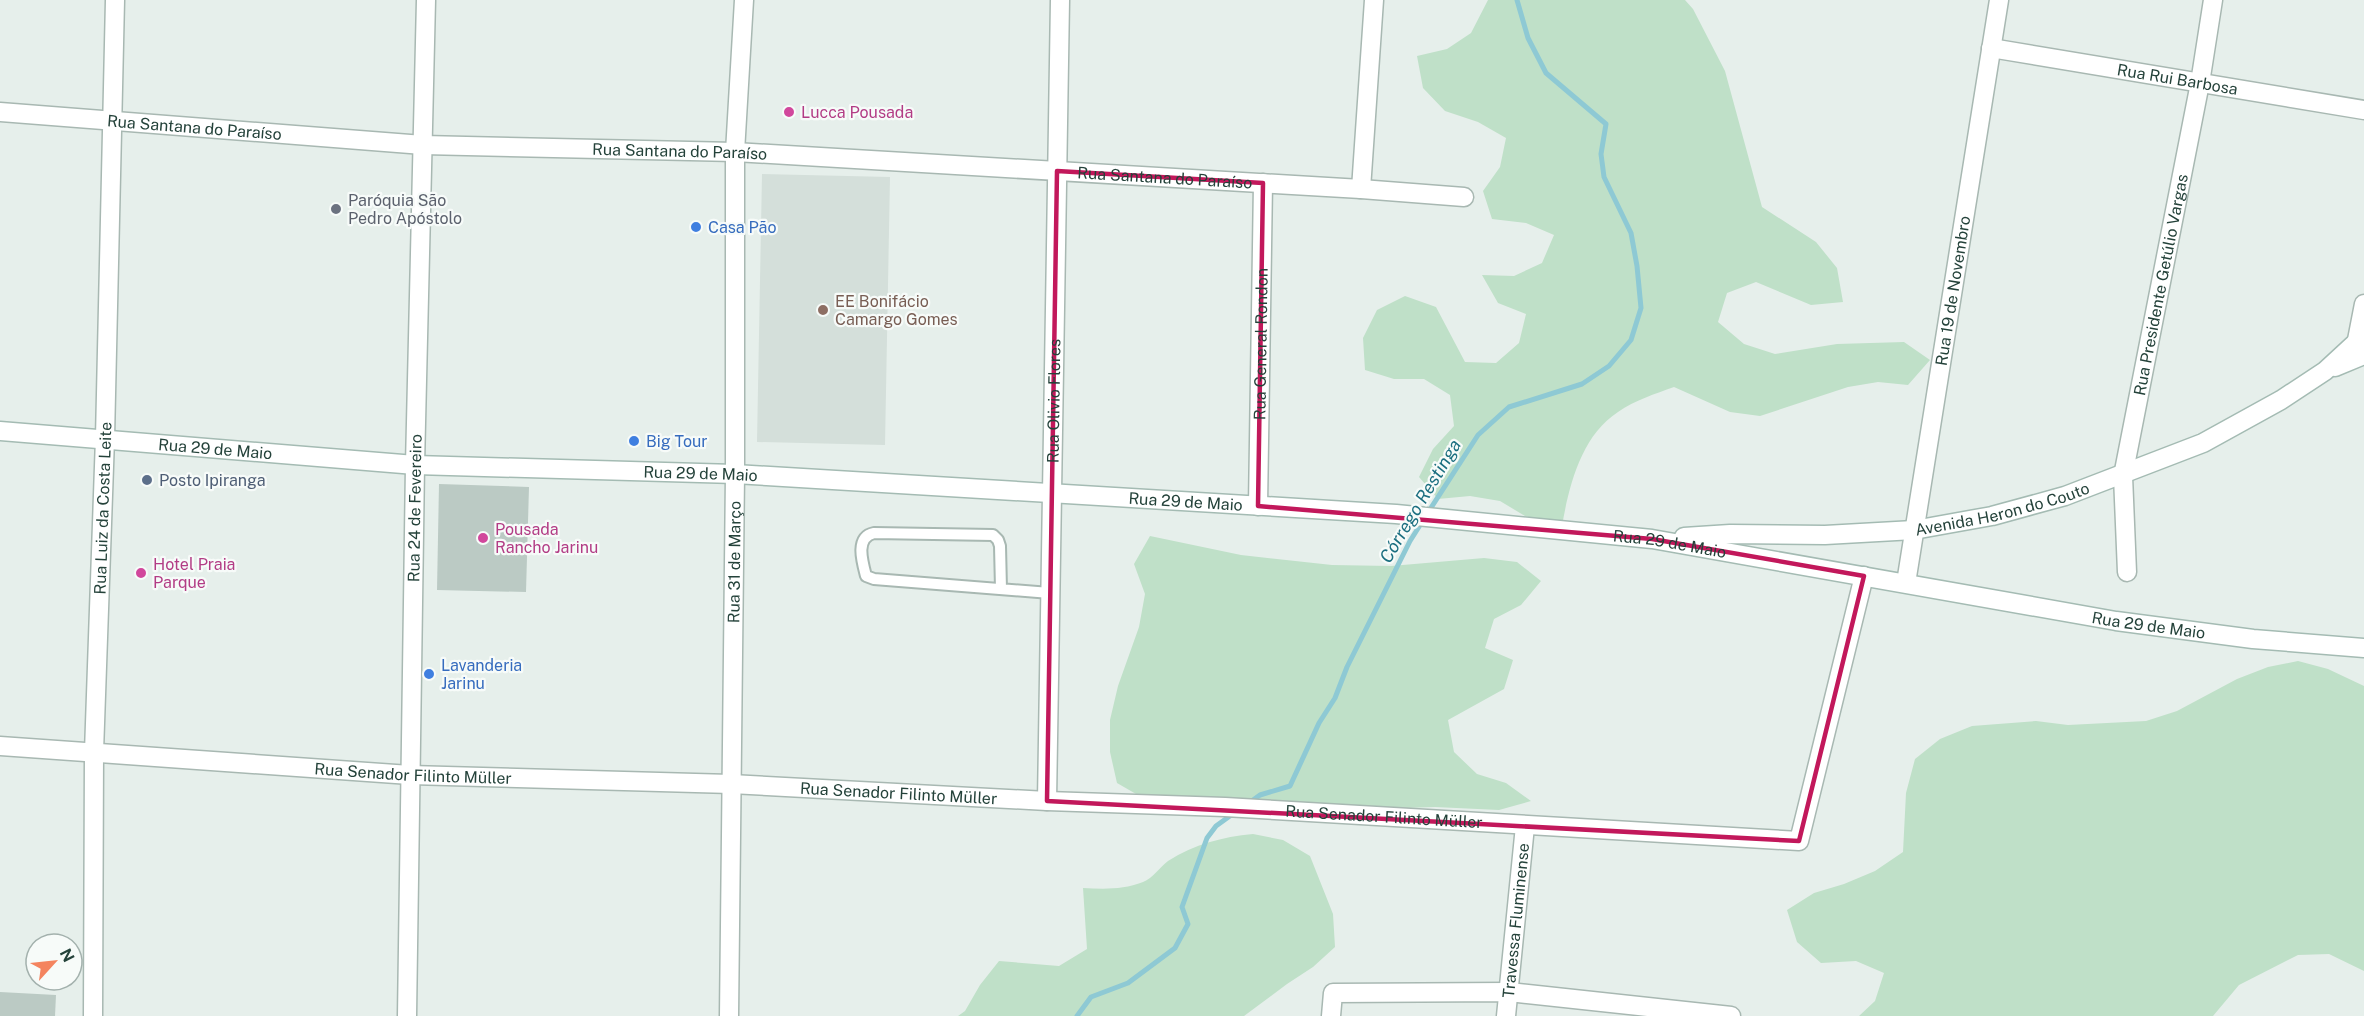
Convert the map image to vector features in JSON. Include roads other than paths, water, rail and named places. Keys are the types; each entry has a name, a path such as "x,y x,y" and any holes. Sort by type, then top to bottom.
{"street":[{"name":"Rua Luiz da Costa Leite","path":"93,1016 94,752 105,438 115,0"},
{"name":"Rua 24 de Fevereiro","path":"407,1016 415,465 426,0"},
{"name":"Rua 31 de Março","path":"729,1016 735,474 735,153 744,0"},
{"name":"Rua Olivio Flores","path":"1047,801 1060,0"},
{"path":"1361,189 1374,0"},
{"name":"Rua 19 de Novembro","path":"1906,583 1999,0"},
{"name":"Rua Presidente Getúlio Vargas","path":"2127,572 2123,476 2200,83 2214,0"},
{"name":"Rua Rui Barbosa","path":"1991,48 2364,110"},
{"name":"Rua Santana do Paraíso","path":"0,112 423,145 735,153 1263,183 1464,197"},
{"name":"Rua General Rondon","path":"1258,506 1263,183"},
{"path":"2362,346 2364,304"},
{"name":"Avenida Heron do Couto","path":"1652,539 1730,534 1825,535 1914,530 1992,516 2065,496 2123,476 2203,443 2281,400 2362,346"},
{"name":"Rua 29 de Maio","path":"0,431 415,465 735,474 1396,514 1652,539 2116,621 2253,639 2364,648"},
{"name":"Rua Senador Filinto Müller","path":"0,746 410,775 731,784 1047,801 1225,807 1798,841 1864,576"},
{"name":"Travessa Fluminense","path":"1506,1016 1525,826"},
{"path":"1331,1016 1333,993 1509,992 1631,1010 1731,1016"}],"lane":[{"path":"1001,589 1000,546 998,540 993,536 874,533 863,539 861,557 863,567 866,576 874,579 1050,593"}],"waterway":[{"name":"Córrego Restinga","path":"1427,514 1478,435 1509,407 1582,384 1609,366 1631,340 1641,308 1631,233 1604,177 1601,154 1606,124 1546,73 1528,38 1517,0"},
{"name":"Córrego Restinga","path":"1249,803 1260,795 1290,786 1319,723 1335,698 1347,667 1410,541 1422,522"},
{"name":"Córrego Restinga","path":"1077,1016 1091,997 1128,983 1175,948 1188,924 1182,907 1207,838 1216,826 1234,813"}],"place":[{"name":"Lucca Pousada","path":"789,112"},
{"name":"Paróquia São Pedro Apóstolo","path":"336,209"},
{"name":"Casa Pão","path":"696,227"},
{"name":"EE Bonifácio Camargo Gomes","path":"823,310"},
{"name":"Big Tour","path":"634,441"},
{"name":"Posto Ipiranga","path":"147,480"},
{"name":"Pousada Rancho Jarinu","path":"483,538"},
{"name":"Hotel Praia Parque","path":"141,573"},
{"name":"Lavanderia Jarinu","path":"429,674"}]}
